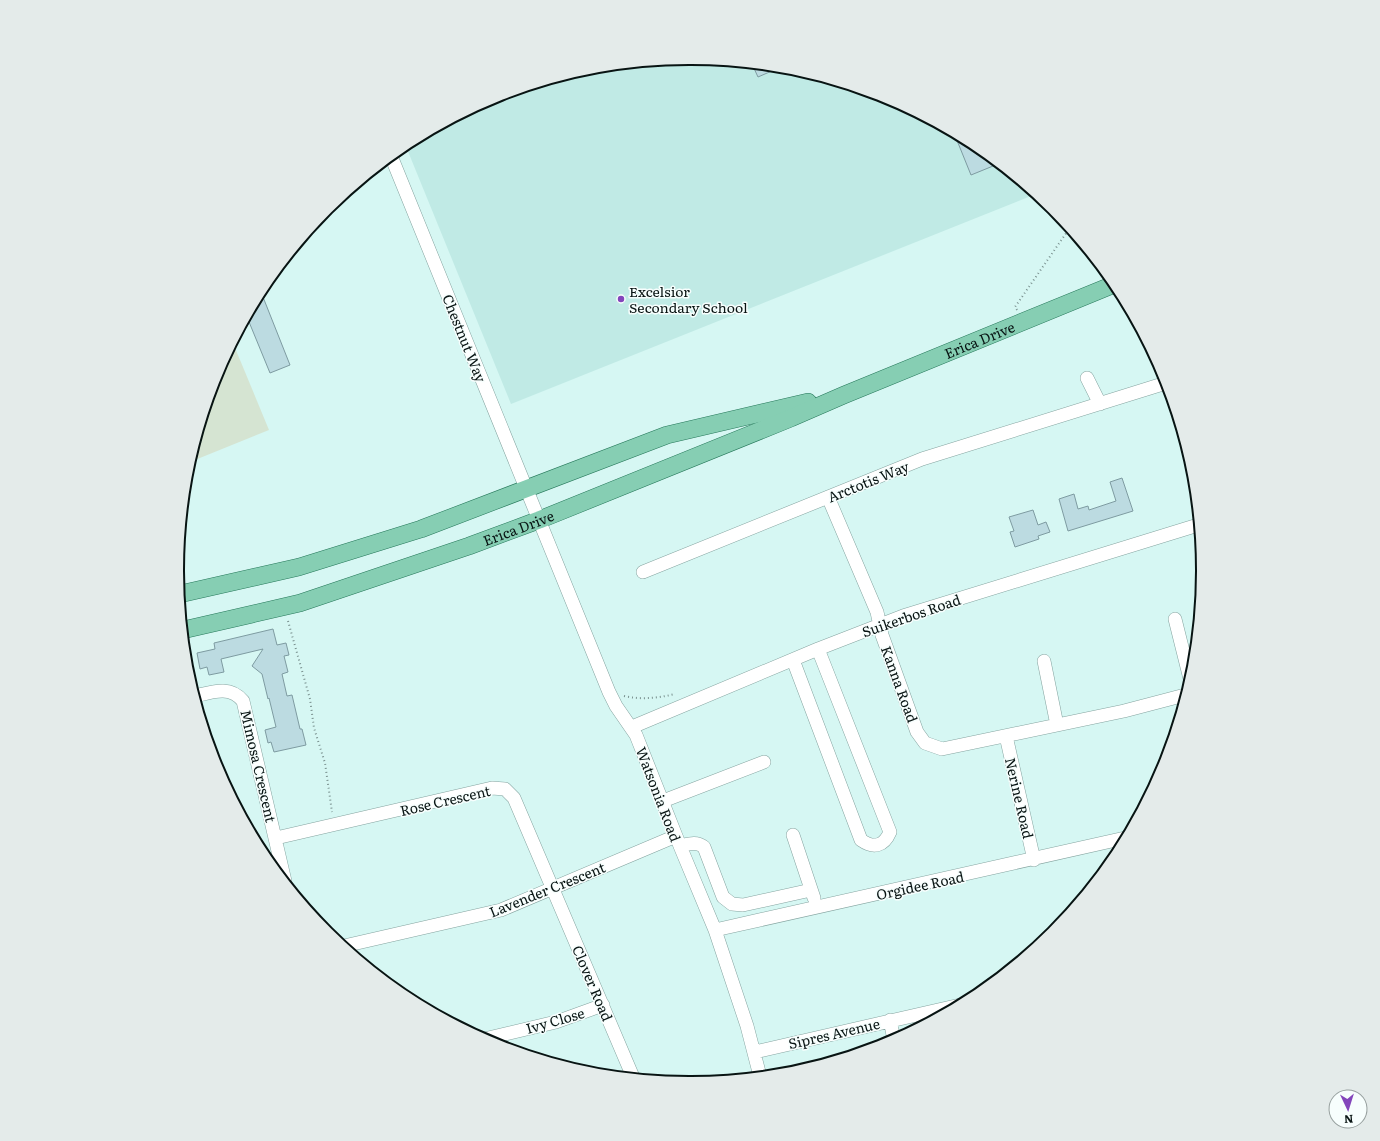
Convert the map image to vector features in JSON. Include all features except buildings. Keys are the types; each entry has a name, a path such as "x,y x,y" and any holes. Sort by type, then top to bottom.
{"main road":[{"name":"Erica Drive","path":"188,629 277,608 340,591 539,520 1108,287"},
{"name":"Erica Drive","path":"185,593 284,570 361,549 422,530 667,435 844,395"}],"street":[{"name":"Chestnut Way","path":"393,161 539,520"},
{"path":"1088,378 1100,404"},
{"name":"Arctotis Way","path":"642,572 922,459 1160,385"},
{"name":"Kanna Road","path":"828,497 877,612 917,732 925,743 942,748 1057,725 1179,696"},
{"name":"Watsonia Road","path":"539,520 616,706 632,727 716,930 755,1052 759,1071"},
{"name":"Suikerbos Road","path":"632,727 880,624 1193,527"},
{"path":"1175,619 1187,665"},
{"path":"793,660 862,840 869,846 880,845 887,840 890,832 818,649"},
{"path":"1044,661 1057,725"},
{"name":"Mimosa Crescent","path":"200,695 216,691 234,692 243,701 282,869"},
{"name":"Nerine Road","path":"1006,736 1034,860"},
{"path":"663,801 764,762"},
{"name":"Rose Crescent","path":"276,838 492,788 505,789 514,798 553,888"},
{"path":"793,835 817,908"},
{"name":"Lavender Crescent","path":"350,945 501,910 553,888 678,841 693,842 704,847 723,897 732,904 743,905 811,890"},
{"name":"Orgidee Road","path":"716,930 1034,860 1114,844"},
{"name":"Clover Road","path":"553,888 631,1073"},
{"name":"Ivy Close","path":"494,1037 556,1022 603,1005"},
{"name":"Sipres Avenue","path":"755,1052 943,1008"},
{"path":"890,1020 893,1034"}],"path":[{"path":"1019,313 1015,307 1066,233"},
{"path":"288,620 310,699 314,728 325,763 332,802 333,825"},
{"path":"620,693 624,696 639,699 682,693"}],"shaded area":[{"name":"Excelsior Secondary School","path":"690,65 756,69 821,82 883,103 914,117 971,150 998,169 1030,196 511,404 408,151 466,117 497,103 559,82 624,69"}],"green space":[{"path":"236,350 269,430 197,459 211,408"}],"place":[{"name":"Excelsior Secondary School","path":"621,299"}]}
